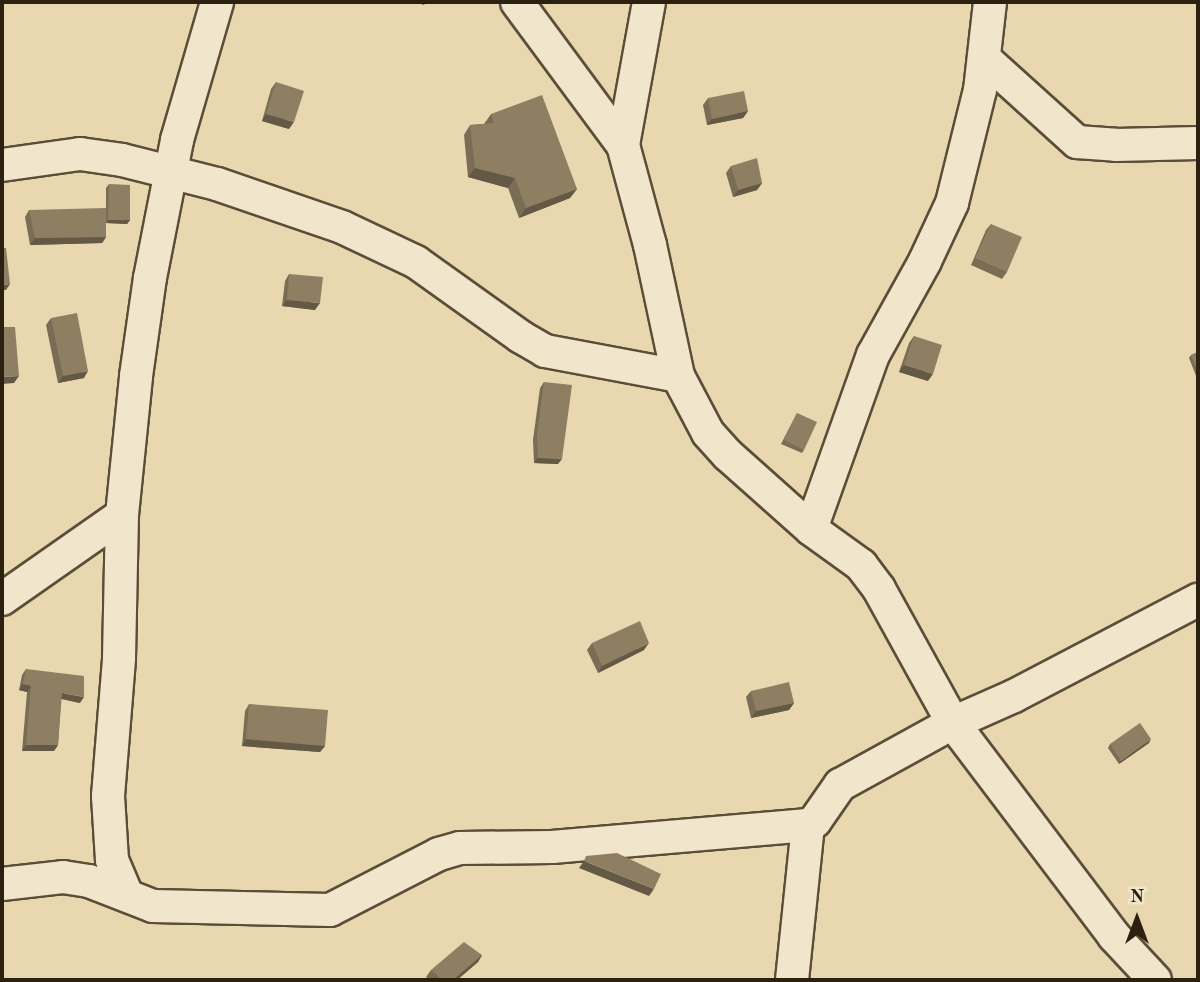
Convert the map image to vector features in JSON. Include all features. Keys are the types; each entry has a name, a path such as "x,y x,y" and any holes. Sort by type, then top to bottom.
{"street":[{"path":"126,893 112,860 108,796 119,658 122,515 136,376 170,171 205,37 217,2"},
{"path":"517,2 623,145 650,245 678,376 709,433 728,455 811,529 861,565 879,589 953,723 1114,936 1155,980"},
{"path":"623,145 649,2"},
{"path":"811,529 873,355 930,251 952,203 985,59 990,2"},
{"path":"985,59 1048,119 1077,142 1116,145 1198,142"},
{"path":"2,164 80,153 170,171 331,223 416,262 545,351 678,376"},
{"path":"2,599 122,515"},
{"path":"2,884 63,877 126,893 153,906 330,911 439,854 460,848 552,846 808,825 815,821 840,785 953,723 1014,696 1196,605"},
{"path":"792,980 808,825"}],"building":[{"path":"276,82 304,91 294,122 266,114"},
{"path":"744,91 748,111 712,119 708,98"},
{"path":"542,95 577,189 526,208 515,178 475,168 470,125 494,123 491,114"},
{"path":"757,158 762,183 738,190 731,166"},
{"path":"109,184 130,185 130,220 108,220"},
{"path":"106,208 106,237 35,238 29,210"},
{"path":"991,224 1022,237 1007,272 975,258"},
{"path":"2,248 6,248 10,284 2,285"},
{"path":"289,274 323,277 320,303 287,300"},
{"path":"77,313 88,371 63,376 51,318"},
{"path":"2,327 15,327 19,376 2,377"},
{"path":"914,336 942,345 933,374 904,365"},
{"path":"1198,352 1198,372 1191,355"},
{"path":"544,382 572,385 562,459 538,458 537,434"},
{"path":"797,413 817,422 804,450 784,440"},
{"path":"640,621 649,643 602,666 592,643"},
{"path":"26,669 84,676 84,697 62,693 58,745 26,745 31,686 23,684"},
{"path":"789,682 794,703 756,711 751,691"},
{"path":"249,704 328,710 325,746 246,739"},
{"path":"1140,723 1151,739 1121,761 1110,744"},
{"path":"617,853 661,874 654,889 584,861 586,856"},
{"path":"464,942 482,955 453,980 442,980 431,970"}]}
